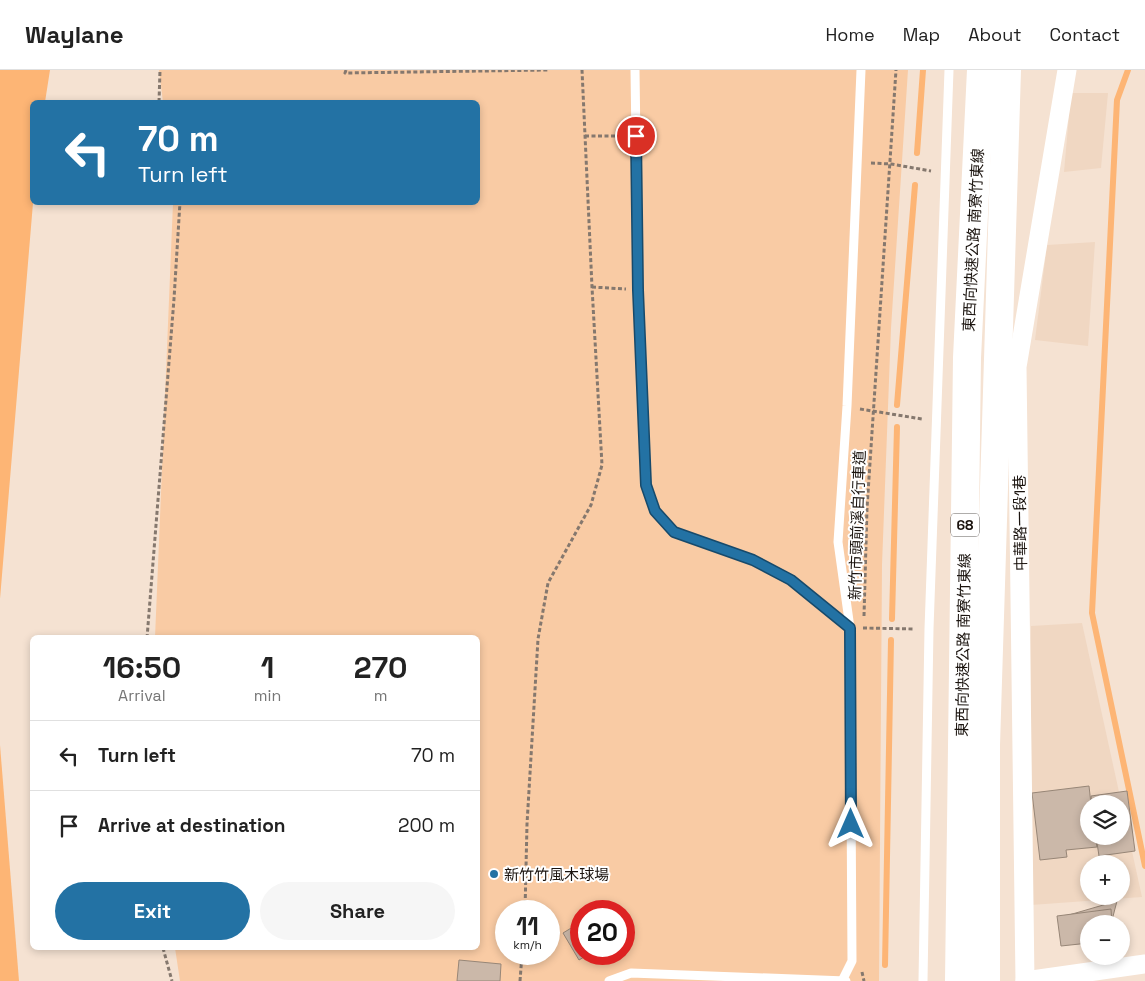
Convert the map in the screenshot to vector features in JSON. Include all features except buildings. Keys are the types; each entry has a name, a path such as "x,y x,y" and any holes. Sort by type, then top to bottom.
{"highway":[{"name":"東西向快速公路 南寮竹東線","path":"960,981 967,358 981,70"},
{"name":"東西向快速公路 南寮竹東線","path":"986,981 986,745 1007,70"},
{"path":"986,745 993,820 997,981"}],"street":[{"name":"中華路一段1巷","path":"1025,981 1018,367 1067,70"},
{"path":"1025,981 1145,964"}],"lane":[{"path":"635,70 638,290 646,485 655,511 674,532 753,560 791,580 850,628"},
{"path":"609,981 631,973 844,981 852,961 850,628 838,542 847,406 862,70"},
{"path":"923,981 929,629 949,70"}],"path":[{"path":"159,100 160,70"},
{"path":"346,70 345,73 549,70"},
{"path":"525,900 527,824 538,639 548,582 591,505 602,465 582,70"},
{"name":"新竹市頭前溪自行車道","path":"864,636 867,508 896,70"},
{"path":"585,136 636,136"},
{"path":"857,162 891,164 944,173"},
{"path":"146,635 174,299 180,205"},
{"path":"592,287 638,290"},
{"path":"873,411 935,421"},
{"path":"864,628 929,629"},
{"path":"164,950 172,981"},
{"path":"860,964 864,981"},
{"path":"520,981 521,965"}],"shaded area":[{"path":"0,70 50,70 45,100 30,100 30,205 33,205 0,599"},
{"path":"159,70 908,70 891,328 882,565 879,981 180,981 175,950 480,950 480,635 155,635 173,205 480,205 480,100 163,100"},
{"path":"1071,93 1108,93 1101,168 1064,172"},
{"path":"1095,242 1088,346 1035,340 1047,245"},
{"path":"1082,623 1120,795 1080,795 1080,845 1130,845 1130,842 1142,897 1130,898 1130,855 1080,855 1080,901 1031,905 1031,626"},
{"path":"0,745 19,981 0,981"}],"waterway":[{"path":"917,153 923,70"},
{"path":"1128,70 1117,100 1092,613 1145,866"},
{"path":"897,405 915,185"},
{"path":"892,619 897,427"},
{"path":"885,965 891,640"}],"place":[{"name":"新竹竹風木球場","path":"494,874"}],"route":[{"path":"636,136 638,290 646,485 655,511 674,532 753,560 791,580 850,628 851,824"}]}
